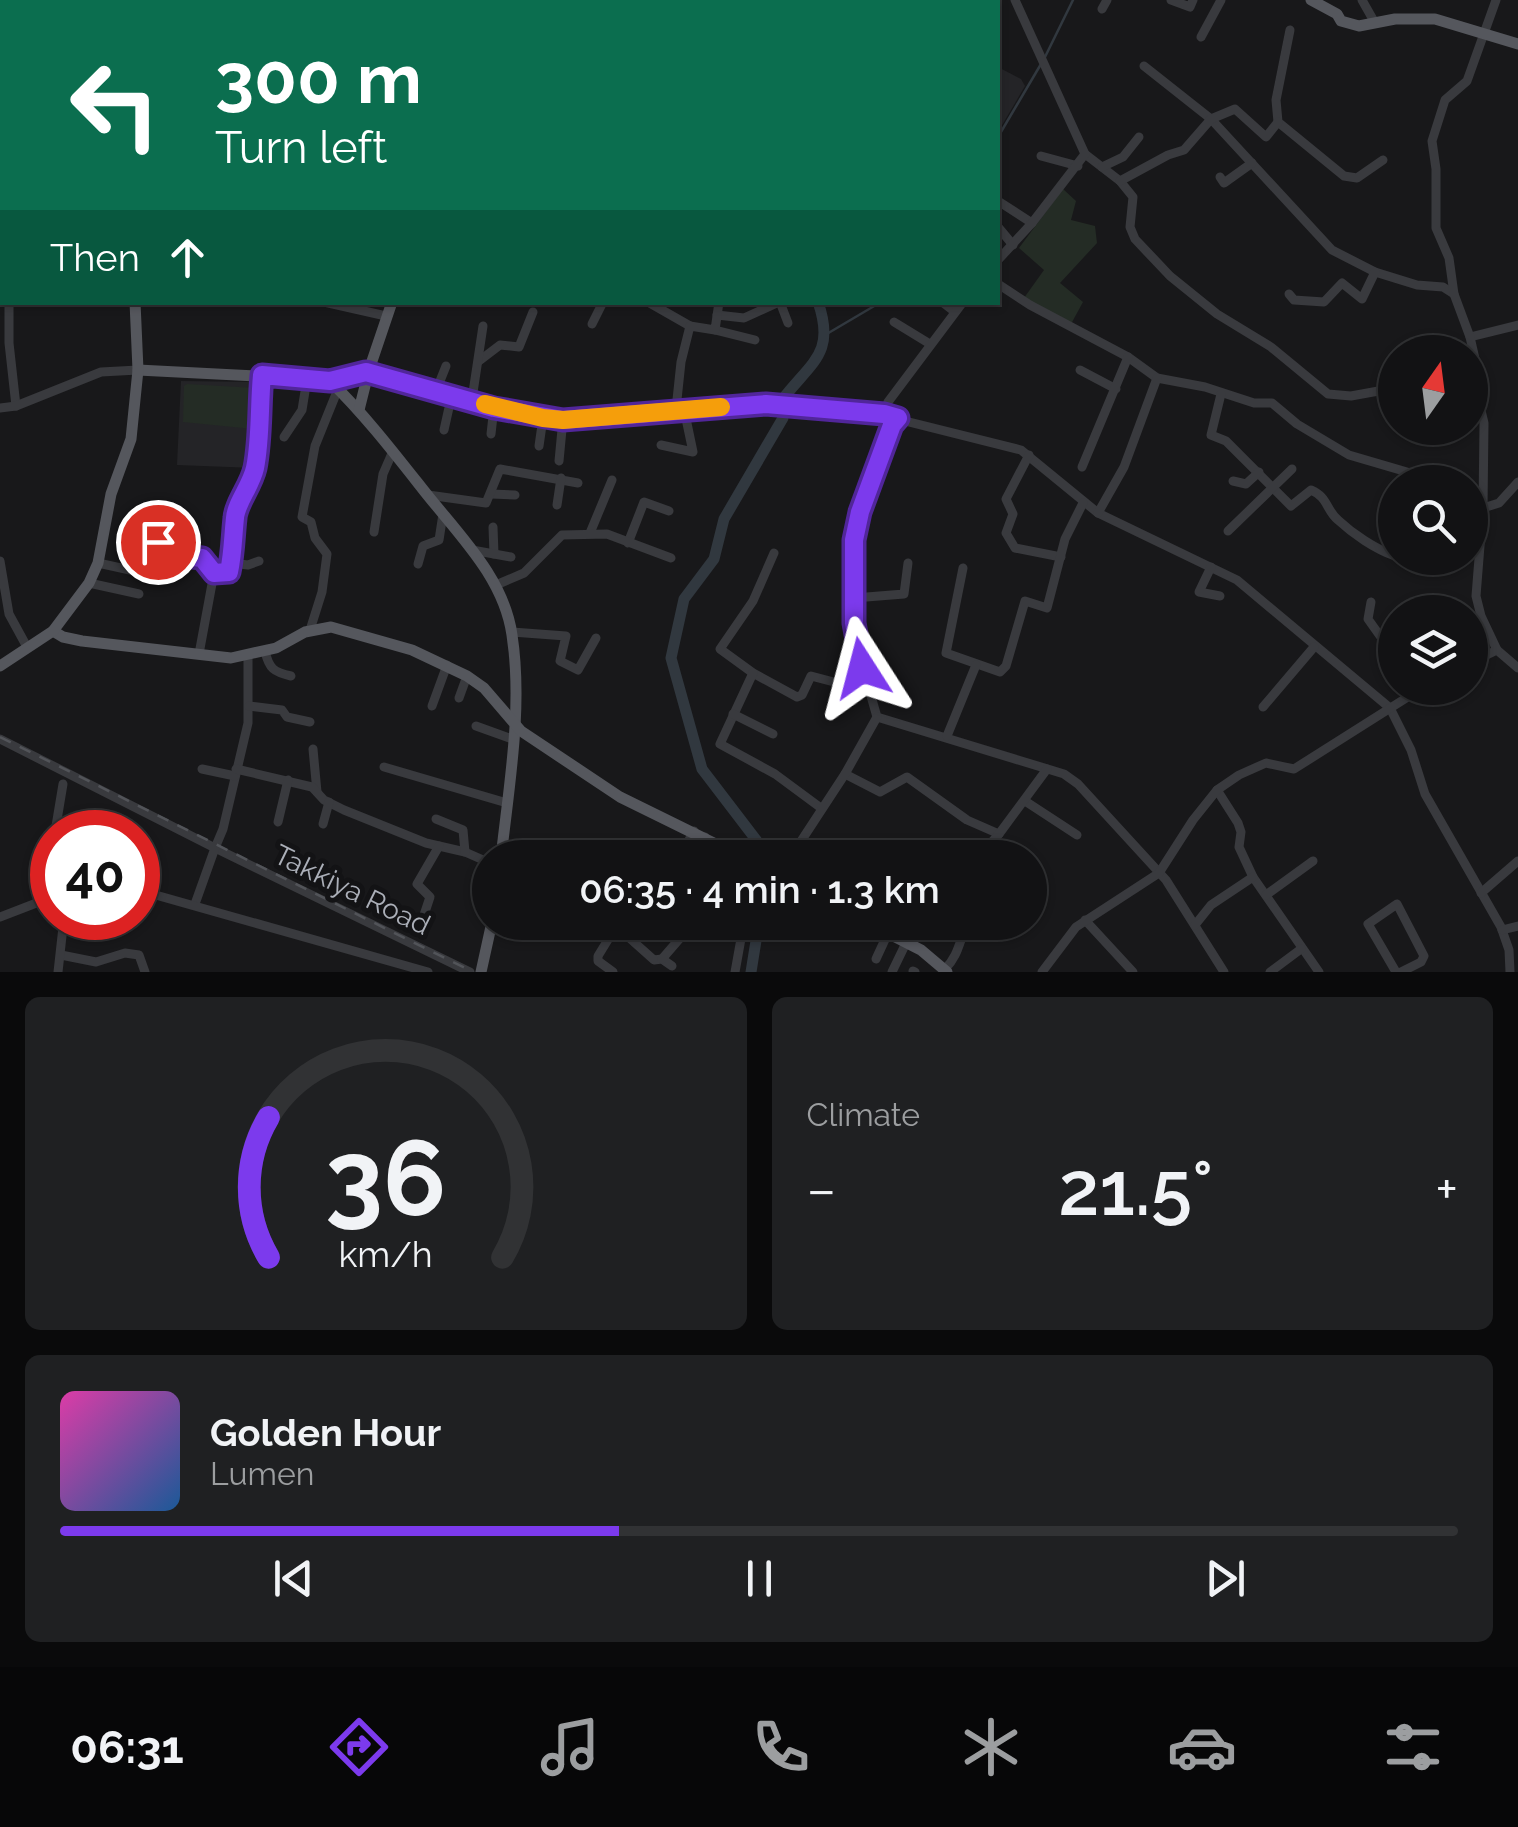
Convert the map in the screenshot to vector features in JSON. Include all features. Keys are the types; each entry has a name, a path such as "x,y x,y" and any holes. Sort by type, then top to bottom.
{"main road":[{"path":"1311,0 1337,14 1341,21 1360,26 1434,19 1518,44"},
{"path":"0,666 53,630 89,583 98,563 111,494 131,440 138,370 135,305"},
{"path":"138,370 262,375 334,385 366,372 391,305"},
{"path":"359,410 366,372"},
{"path":"334,385 393,451 496,585 512,632 514,725 503,840"},
{"path":"53,630 82,641 232,658 266,651 310,630 341,628 412,650 468,676 484,688 514,725 620,797 710,840"},
{"path":"481,972 488,940"},
{"path":"901,940 941,970"}],"street":[{"path":"1015,0 1085,154 1120,181 1133,197 1130,227 1135,239 1170,276 1217,314 1271,347 1328,394 1352,396 1378,391"},
{"path":"1171,0 1190,7 1193,0"},
{"path":"1201,37 1221,0"},
{"path":"1362,0 1376,23"},
{"path":"1469,335 1454,294 1449,258 1436,228 1432,140 1445,100 1467,81 1496,0"},
{"path":"1120,181 1184,150 1211,119 1235,109 1266,138 1278,122 1276,100 1290,30"},
{"path":"1144,66 1211,119 1332,250 1374,272 1417,285 1443,287 1454,294"},
{"path":"1278,122 1344,176 1357,178 1383,160"},
{"path":"1102,166 1123,157 1139,137"},
{"path":"1000,258 1085,154"},
{"path":"1041,156 1078,166"},
{"path":"1223,184 1252,164"},
{"path":"1000,203 1032,223"},
{"path":"1000,229 1013,244"},
{"path":"1288,294 1294,300 1324,302 1342,283 1362,299 1374,272"},
{"path":"1000,285 1030,306 1128,357 1156,378 1272,403 1326,443 1383,465"},
{"path":"10,305 9,343 16,406"},
{"path":"337,305 386,316"},
{"path":"592,324 602,305"},
{"path":"653,305 690,326 755,340"},
{"path":"715,330 718,305"},
{"path":"717,315 744,318 772,305"},
{"path":"780,305 788,323"},
{"path":"884,414 888,402 959,307"},
{"path":"479,362 500,345 519,347 533,312"},
{"path":"894,322 930,344"},
{"path":"1481,335 1518,325"},
{"path":"472,399 483,326"},
{"path":"690,326 681,362 680,409 693,452"},
{"path":"1082,467 1128,357"},
{"path":"436,390 446,366"},
{"path":"0,408 16,406 101,372 138,370"},
{"path":"1080,370 1116,389"},
{"path":"366,372 543,418 563,420 766,404 798,406 884,414 1028,455 1098,513 1237,580 1390,708 1406,739 1425,794 1502,930 1510,972"},
{"path":"214,573 229,572 238,504 246,496 255,466 262,375"},
{"path":"1098,513 1124,467 1156,378"},
{"path":"284,438 302,410 307,380"},
{"path":"310,630 322,592 327,554 314,538 310,522 302,517 314,446 334,385"},
{"path":"444,430 452,394"},
{"path":"1221,394 1211,435 1226,441 1291,506 1311,490 1316,491 1328,501 1334,517 1378,549"},
{"path":"490,434 494,408"},
{"path":"540,446 543,418"},
{"path":"898,418 860,512 854,540 857,647 877,716 1064,774 1091,794 1159,872 1224,972"},
{"path":"559,462 563,420"},
{"path":"661,445 705,454"},
{"path":"374,532 384,474 393,451"},
{"path":"1028,455 1006,499 1012,514 1006,533 1015,548 1061,557"},
{"path":"1228,531 1292,469"},
{"path":"428,495 486,503 500,470 578,483"},
{"path":"1232,481 1246,484 1258,472"},
{"path":"557,505 561,478"},
{"path":"590,533 612,480"},
{"path":"1488,507 1499,504 1518,482"},
{"path":"491,494 515,495"},
{"path":"628,543 644,502 669,510"},
{"path":"963,568 946,653 1000,672 1006,666 1026,601 1047,608 1066,539 1083,503"},
{"path":"418,564 423,546 440,538 443,514"},
{"path":"493,528 494,554"},
{"path":"496,585 524,573 562,536 608,534 671,558"},
{"path":"158,542 184,556 202,558 214,573 199,654"},
{"path":"472,550 511,557"},
{"path":"774,553 752,601 720,645 722,652 797,697 810,676 868,691"},
{"path":"0,561 9,614 26,648"},
{"path":"231,562 248,565 259,561"},
{"path":"98,563 171,579"},
{"path":"854,598 904,594 908,563"},
{"path":"1211,567 1200,592 1220,596"},
{"path":"1478,575 1476,596 1481,616 1497,650 1518,668"},
{"path":"89,583 139,594"},
{"path":"1371,602 1368,619 1378,633"},
{"path":"512,632 566,636 560,662 578,670 596,638"},
{"path":"1263,708 1314,647"},
{"path":"1488,655 1497,650"},
{"path":"266,651 268,666 291,676"},
{"path":"195,904 224,829 249,706 248,655"},
{"path":"947,736 976,664"},
{"path":"432,706 447,665"},
{"path":"753,673 720,739 722,748 774,774 821,808"},
{"path":"459,698 468,676"},
{"path":"1042,972 1085,920 1159,872 1217,790 1266,763 1294,769 1394,705"},
{"path":"249,706 282,710 286,716 310,722"},
{"path":"733,714 772,734"},
{"path":"801,840 877,716"},
{"path":"476,726 512,739"},
{"name":"Takkiya Road","path":"0,739 470,972"},
{"path":"313,749 317,792"},
{"path":"384,767 507,803"},
{"path":"202,769 288,780 312,787 329,802 472,855"},
{"path":"994,840 1047,769"},
{"path":"845,774 880,792 906,778 960,815 999,834"},
{"path":"278,822 288,780"},
{"path":"58,810 62,784"},
{"path":"1217,790 1238,823 1239,847 1254,878 1319,972"},
{"path":"1025,801 1077,835"},
{"path":"323,824 329,802"},
{"path":"436,819 463,830 465,852"},
{"path":"694,840 699,834"},
{"path":"699,834 699,840"},
{"path":"422,918 430,897 417,884 439,846"},
{"path":"1266,895 1313,861"},
{"path":"1481,893 1518,862"},
{"path":"1194,926 1212,905 1254,878"},
{"path":"160,895 428,972"},
{"path":"1396,904 1400,905 1424,956 1421,962 1398,972 1368,924 1396,904"},
{"path":"0,917 30,905"},
{"path":"1085,920 1133,972"},
{"path":"1502,930 1518,926"},
{"path":"58,972 63,940"},
{"path":"609,940 598,960 614,972"},
{"path":"630,940 654,960 662,959 678,940"},
{"path":"736,972 741,940"},
{"path":"876,959 885,940"},
{"path":"941,970 959,952 960,940"},
{"path":"892,972 906,943"},
{"path":"1270,972 1301,950"},
{"path":"62,955 96,962 132,952 139,955 144,972"},
{"path":"662,959 672,966"}],"shaded area":[{"path":"1000,68 1021,79 1025,86 1000,129"},
{"path":"1063,189 1076,201 1071,220 1095,226 1097,243 1060,283 1083,302 1071,324 1024,298 1044,270 1019,248"},
{"path":"181,381 260,382 255,468 177,465"},
{"path":"187,384 258,388 253,429 183,422"}],"waterway":[{"path":"1045,57 1073,0"},
{"path":"1000,134 1041,64"},
{"path":"756,840 702,769 671,658 684,599 714,559 724,519 783,418 782,400 818,356 824,334 819,305"},
{"path":"825,335 876,305"},
{"path":"751,972 756,940"}],"railway":[{"path":"0,737 473,972"}],"slow traffic":[{"path":"485,404 563,420 721,407"}],"route":[{"path":"158,542 184,556 202,558 214,573 229,572 238,504 246,496 255,466 262,375 330,381 366,372 494,408 563,420 766,404 884,414 898,418 860,512 854,540 854,623 862,668"}]}
